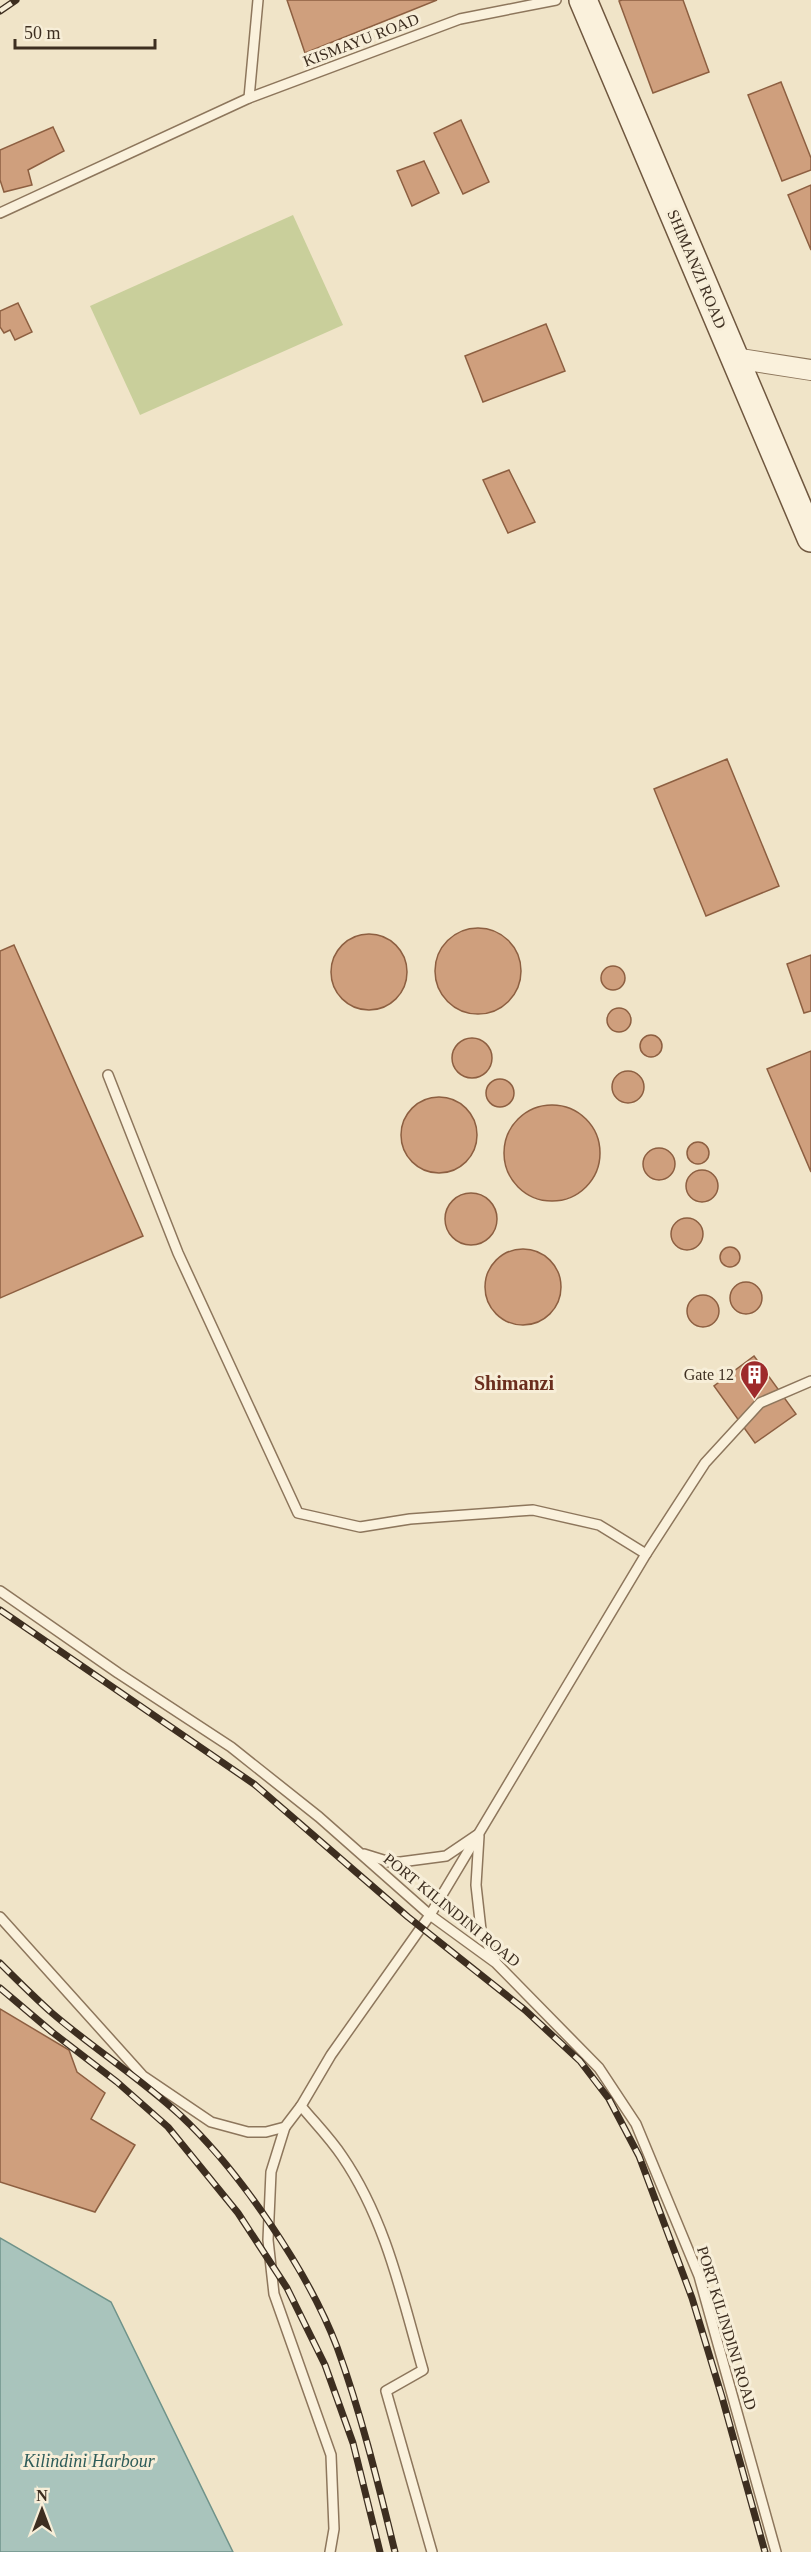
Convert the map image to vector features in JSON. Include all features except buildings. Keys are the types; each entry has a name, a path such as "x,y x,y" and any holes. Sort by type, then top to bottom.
{"main road":[{"name":"SHIMANZI ROAD","path":"583,0 811,538"}],"street":[{"path":"734,358 811,370"}],"lane":[{"path":"249,98 258,0"},
{"name":"KISMAYU ROAD","path":"0,213 249,98 460,19 556,0"},
{"path":"108,1075 178,1253 298,1513 360,1527 410,1518 534,1510 599,1525 646,1554"},
{"path":"330,2552 334,2529 331,2455 274,2294 268,2240 271,2172 285,2127 301,2106 331,2055 430,1915 646,1554 705,1463 760,1403 811,1381"},
{"name":"PORT KILINDINI ROAD","path":"0,1590 118,1673 231,1747 359,1852 430,1915 496,1963 599,2068 636,2124 699,2276 776,2552"},
{"path":"359,1852 393,1863 423,1860 446,1856 479,1834"},
{"path":"479,1834 476,1885 481,1930 496,1963"},
{"path":"0,1917 143,2076 211,2122 248,2132 266,2132 285,2127"},
{"path":"301,2106 342,2155 364,2192 388,2245 423,2370 386,2391 432,2552"}],"green space":[{"path":"293,215 343,325 140,415 90,306"}],"water":[{"name":"Kilindini Harbour","path":"0,2238 111,2302 233,2552 0,2552"}],"railway":[{"path":"0,11 16,0"},
{"path":"0,1610 254,1784 408,1917 525,2010 580,2061 609,2099 639,2156 692,2298 765,2552"},
{"path":"0,1963 52,2013 180,2115 225,2164 270,2223 309,2286 337,2347 376,2474 395,2552"},
{"path":"0,1988 117,2082 168,2127 238,2213 287,2288 325,2365 353,2443 380,2552"}],"place":[{"name":"Gate 12","path":"755,1400"}],"district":[{"name":"Shimanzi","path":"514,1383"}]}
